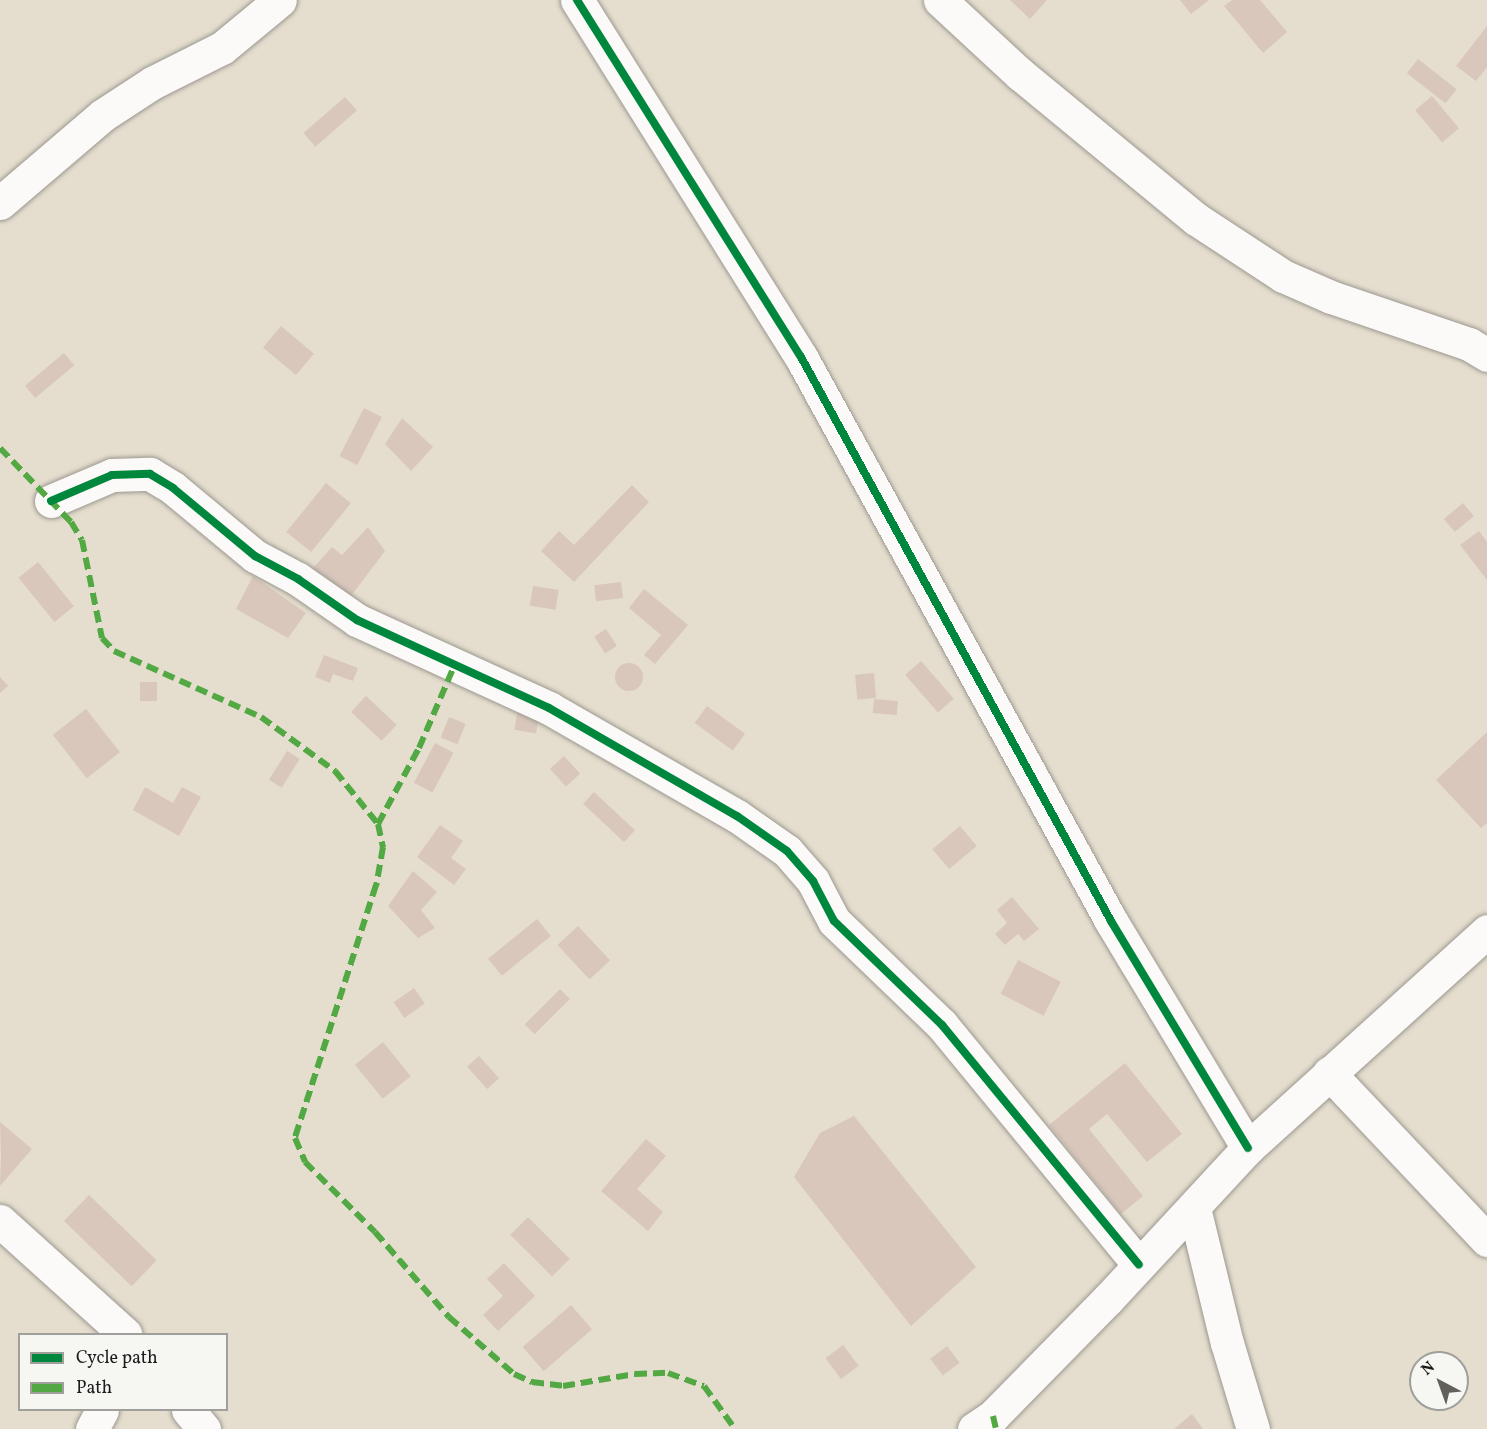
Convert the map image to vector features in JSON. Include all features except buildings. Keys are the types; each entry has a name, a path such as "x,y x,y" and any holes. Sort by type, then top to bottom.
{"street":[{"path":"0,203 103,115 152,83 222,48 280,0"},
{"path":"577,0 801,357 1111,921 1248,1148"},
{"path":"940,0 1047,96 1196,219 1283,276 1331,297 1469,344 1487,356"},
{"path":"51,501 112,475 150,474 173,488 255,556 298,579 357,620 549,708 753,828 787,851 813,881 834,921 942,1025 1139,1265"},
{"path":"974,1429 993,1416 1194,1208 1248,1148 1329,1072 1487,931"},
{"path":"1329,1072 1487,1240"},
{"path":"1194,1208 1227,1343 1253,1429"},
{"path":"0,1221 123,1333"},
{"path":"92,1429 101,1411"},
{"path":"189,1411 204,1429"}],"marked path":[{"path":"0,448 71,522 82,540 102,638 114,651 261,717 335,771 378,824 383,847 376,885 295,1138 305,1162 375,1232 449,1317 514,1374 532,1382 563,1386 635,1374 668,1373 704,1386 735,1429"},
{"path":"378,824 419,748 455,664"},
{"path":"993,1416 996,1429"}],"cycle path":[{"path":"577,0 801,357 1111,921 1248,1148"},
{"path":"51,501 112,475 150,474 173,488 255,556 298,579 357,620 549,708 737,816 787,851 813,881 834,921 942,1025 1139,1265"}]}
